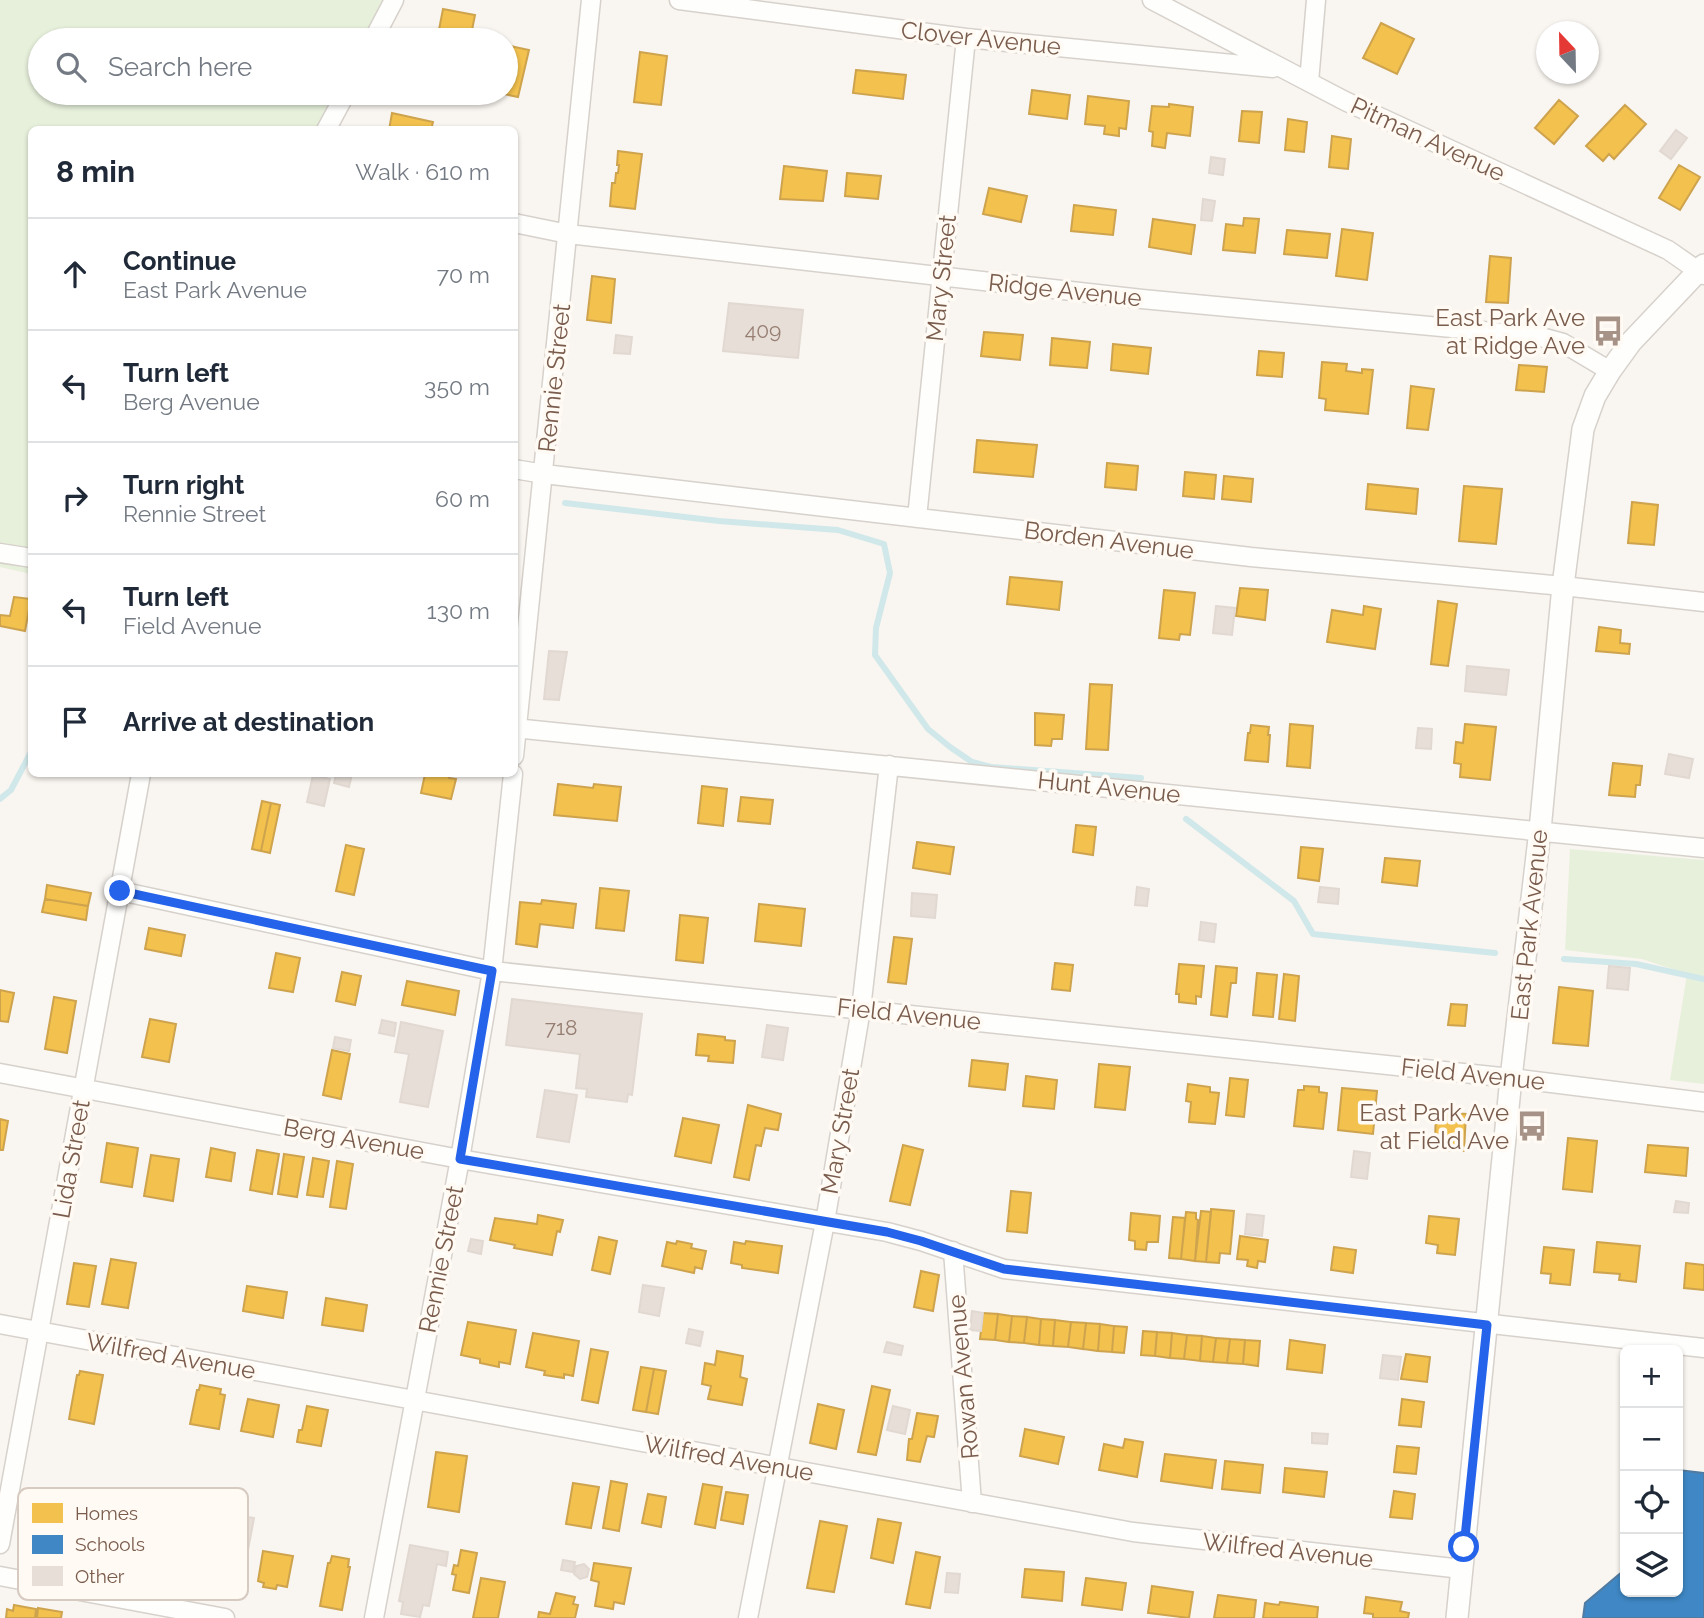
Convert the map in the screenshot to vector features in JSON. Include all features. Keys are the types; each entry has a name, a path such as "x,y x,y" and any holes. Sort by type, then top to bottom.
{"street":[{"path":"379,28 394,0"},
{"name":"Rennie Street","path":"518,710 591,0"},
{"name":"Clover Avenue","path":"679,0 966,38 1284,69"},
{"name":"Pitman Avenue","path":"1152,0 1345,101 1668,250 1702,271"},
{"path":"1309,82 1316,0"},
{"name":"Mary Street","path":"917,518 966,38"},
{"path":"328,126 340,105"},
{"name":"Ridge Avenue","path":"518,224 568,234 1142,299 1537,336 1563,344 1609,371"},
{"name":"East Park Avenue","path":"1457,1618 1563,586 1583,429 1595,396 1609,371 1631,342 1702,271"},
{"name":"Borden Avenue","path":"518,469 1251,557 1704,602"},
{"path":"0,553 28,557"},
{"name":"Hunt Avenue","path":"518,728 1704,848"},
{"name":"Mary Street","path":"748,1618 825,1222 862,1009 889,765"},
{"name":"Lida Street","path":"0,1544 140,777"},
{"name":"Rennie Street","path":"374,1618 460,1159 492,971 513,777"},
{"name":"Field Avenue","path":"120,891 492,971 1511,1078 1704,1102"},
{"name":"Berg Avenue","path":"0,1073 460,1159 887,1232 1004,1269 1704,1348"},
{"name":"Rowan Avenue","path":"953,1251 972,1503"},
{"name":"Wilfred Avenue","path":"0,1324 1133,1532 1462,1569"},
{"path":"0,1576 18,1579"},
{"path":"129,1600 225,1618"}],"green space":[{"path":"0,0 393,0 378,28 28,28 28,105 337,105 326,126 28,126 28,573 0,567"},
{"path":"1570,849 1704,860 1704,1084 1670,1080 1687,974 1642,959 1565,950"}],"building: Homes":[{"path":"443,9 475,15 472,28 439,28"},
{"path":"1381,23 1414,39 1397,74 1363,58"},
{"path":"518,48 529,50 518,97"},
{"path":"640,52 667,56 661,105 634,102"},
{"path":"856,70 906,75 903,99 853,93"},
{"path":"1032,90 1070,95 1067,119 1029,114"},
{"path":"1088,96 1129,101 1126,129 1119,128 1119,136 1104,134 1105,126 1085,124"},
{"path":"1559,100 1578,116 1554,144 1535,128"},
{"path":"1169,104 1193,107 1190,136 1167,133 1165,148 1152,146 1153,132 1149,131 1152,106 1169,107"},
{"path":"1625,105 1646,124 1614,159 1609,154 1603,161 1586,146"},
{"path":"1242,111 1262,112 1259,143 1239,141"},
{"path":"392,113 433,122 432,126 390,126"},
{"path":"1288,119 1307,122 1304,152 1285,150"},
{"path":"1332,136 1351,139 1348,169 1329,167"},
{"path":"618,151 642,154 635,209 610,206 612,183 615,183 618,173"},
{"path":"1679,165 1700,177 1680,210 1659,198"},
{"path":"784,166 827,171 823,201 780,199"},
{"path":"847,173 881,176 878,199 845,196"},
{"path":"989,188 1027,196 1021,222 983,214"},
{"path":"1074,205 1116,210 1113,235 1071,231"},
{"path":"1244,218 1259,219 1255,253 1223,250 1226,224 1243,226"},
{"path":"1153,219 1195,225 1191,254 1149,247"},
{"path":"1342,229 1373,233 1367,280 1336,276"},
{"path":"1287,230 1330,234 1327,258 1284,254"},
{"path":"1490,256 1511,258 1508,303 1486,302"},
{"path":"592,276 615,279 611,323 587,320"},
{"path":"984,332 1023,335 1020,360 981,356"},
{"path":"1052,338 1090,342 1087,368 1050,365"},
{"path":"1113,344 1151,348 1148,374 1111,370"},
{"path":"1259,351 1284,353 1282,377 1257,375"},
{"path":"1322,362 1347,364 1346,371 1362,373 1362,369 1373,370 1368,414 1325,410 1326,399 1319,398"},
{"path":"1519,365 1547,367 1544,392 1516,390"},
{"path":"1411,386 1434,389 1428,430 1407,428"},
{"path":"977,440 1037,445 1033,477 974,472"},
{"path":"1107,463 1138,466 1136,490 1105,487"},
{"path":"1185,472 1216,475 1214,499 1183,496"},
{"path":"1224,476 1253,479 1251,502 1222,499"},
{"path":"1368,484 1418,489 1416,514 1366,509"},
{"path":"1464,486 1502,489 1496,544 1459,541"},
{"path":"1632,502 1658,505 1654,545 1628,543"},
{"path":"1010,577 1062,582 1059,610 1007,604"},
{"path":"1240,588 1268,590 1265,620 1236,616"},
{"path":"1164,590 1195,593 1190,635 1180,634 1179,640 1159,638"},
{"path":"14,597 28,599 25,631 0,626 0,615 10,616"},
{"path":"1438,601 1457,604 1448,666 1431,664"},
{"path":"1364,606 1381,609 1375,649 1327,642 1332,610 1363,615"},
{"path":"1599,627 1621,630 1620,643 1630,644 1629,654 1596,651"},
{"path":"1090,684 1112,685 1108,750 1086,749"},
{"path":"1035,713 1064,715 1062,739 1052,739 1051,746 1035,745"},
{"path":"1290,724 1313,726 1310,768 1287,766"},
{"path":"1465,724 1496,727 1490,780 1460,777 1461,764 1454,763 1456,742 1463,743"},
{"path":"1251,725 1269,727 1268,762 1245,760"},
{"path":"1613,763 1642,766 1640,785 1636,785 1635,797 1609,795"},
{"path":"424,777 456,779 451,799 421,793"},
{"path":"558,784 593,788 594,784 621,787 617,821 554,815"},
{"path":"702,786 727,789 723,826 698,823"},
{"path":"741,797 773,800 770,824 738,821"},
{"path":"262,801 271,803 261,851 252,849"},
{"path":"271,803 280,805 270,853 261,851"},
{"path":"1076,825 1096,827 1093,855 1073,852"},
{"path":"917,842 954,847 950,874 913,868"},
{"path":"346,845 364,849 354,895 336,891"},
{"path":"1301,847 1323,849 1319,881 1298,878"},
{"path":"1385,858 1420,861 1417,886 1382,882"},
{"path":"47,885 91,893 88,906 45,899"},
{"path":"600,888 629,891 624,931 596,928"},
{"path":"45,899 88,906 86,920 42,912"},
{"path":"542,900 576,904 573,928 540,924 537,947 516,944 520,902 541,904"},
{"path":"759,904 805,909 801,946 755,941"},
{"path":"680,915 708,918 703,963 676,960"},
{"path":"149,928 185,935 181,956 145,949"},
{"path":"894,937 912,939 906,984 888,982"},
{"path":"276,953 300,958 293,992 269,988"},
{"path":"1055,963 1073,965 1070,991 1052,989"},
{"path":"1179,964 1204,966 1201,997 1196,996 1196,1004 1179,1002 1179,994 1176,994"},
{"path":"1216,966 1237,968 1236,983 1231,983 1227,1017 1211,1015"},
{"path":"342,972 361,976 355,1005 336,1001"},
{"path":"1257,973 1277,975 1273,1017 1253,1015"},
{"path":"1284,974 1299,976 1295,1021 1279,1019"},
{"path":"407,981 459,991 455,1015 402,1005"},
{"path":"1559,987 1593,991 1588,1046 1553,1043"},
{"path":"0,990 14,993 8,1022 0,1021"},
{"path":"54,997 76,1001 67,1053 45,1049"},
{"path":"1451,1004 1467,1005 1465,1026 1448,1025"},
{"path":"150,1019 176,1024 169,1062 142,1057"},
{"path":"698,1034 735,1041 733,1063 708,1061 709,1056 696,1055"},
{"path":"332,1050 350,1054 341,1099 323,1095"},
{"path":"972,1060 1008,1064 1005,1090 969,1086"},
{"path":"1099,1064 1130,1067 1125,1110 1095,1107"},
{"path":"1026,1076 1057,1080 1054,1109 1023,1106"},
{"path":"1230,1078 1248,1080 1244,1117 1226,1115"},
{"path":"1188,1084 1210,1087 1210,1092 1219,1093 1215,1124 1189,1122 1191,1102 1186,1101"},
{"path":"1304,1086 1319,1087 1319,1092 1327,1093 1323,1129 1294,1126 1298,1090 1304,1090"},
{"path":"1342,1088 1377,1091 1373,1134 1338,1130"},
{"path":"748,1105 781,1114 778,1130 765,1128 761,1146 756,1145 749,1180 734,1177"},
{"path":"1436,1112 1466,1114 1464,1151 1443,1150 1444,1140 1435,1139"},
{"path":"683,1118 719,1125 711,1163 675,1156"},
{"path":"0,1119 8,1121 3,1150 0,1150"},
{"path":"1568,1138 1597,1141 1592,1192 1563,1189"},
{"path":"107,1143 138,1148 132,1187 101,1182"},
{"path":"903,1145 923,1150 910,1205 890,1201"},
{"path":"1648,1145 1688,1148 1686,1176 1645,1172"},
{"path":"211,1148 235,1153 231,1181 206,1177"},
{"path":"257,1150 279,1154 272,1194 250,1190"},
{"path":"284,1154 304,1157 297,1197 278,1194"},
{"path":"151,1155 179,1159 173,1201 144,1196"},
{"path":"313,1158 329,1161 323,1197 307,1195"},
{"path":"337,1161 353,1164 346,1209 330,1207"},
{"path":"1011,1191 1031,1193 1027,1233 1007,1231"},
{"path":"1211,1209 1234,1211 1230,1254 1220,1253 1219,1263 1206,1262"},
{"path":"1201,1211 1211,1212 1206,1262 1195,1261"},
{"path":"1186,1212 1196,1213 1198,1220 1195,1261 1181,1259"},
{"path":"1131,1213 1160,1216 1158,1242 1147,1242 1146,1250 1135,1249 1135,1241 1129,1240"},
{"path":"538,1215 563,1220 560,1232 557,1231 552,1255 514,1248 515,1245 490,1240 495,1218 537,1224"},
{"path":"1429,1216 1459,1219 1455,1255 1437,1253 1438,1245 1426,1243"},
{"path":"1173,1217 1185,1218 1181,1259 1169,1258"},
{"path":"1240,1236 1268,1240 1265,1262 1258,1261 1257,1268 1247,1266 1248,1260 1237,1259"},
{"path":"599,1237 617,1241 610,1274 592,1270"},
{"path":"677,1241 706,1251 702,1269 695,1267 694,1273 662,1266 667,1242 676,1244"},
{"path":"746,1241 782,1246 778,1273 742,1268 742,1265 731,1263 734,1242 745,1244"},
{"path":"1597,1242 1640,1246 1636,1282 1619,1280 1620,1274 1594,1272"},
{"path":"1334,1247 1356,1250 1353,1273 1331,1270"},
{"path":"1544,1247 1574,1250 1570,1285 1550,1283 1551,1274 1541,1273"},
{"path":"111,1259 136,1263 128,1308 102,1304"},
{"path":"74,1263 96,1266 89,1307 67,1304"},
{"path":"1686,1263 1704,1265 1704,1290 1684,1288"},
{"path":"921,1271 939,1275 933,1311 914,1307"},
{"path":"247,1286 287,1292 283,1318 243,1311"},
{"path":"326,1298 367,1305 363,1331 322,1325"},
{"path":"983,1313 998,1314 995,1340 980,1339"},
{"path":"998,1314 1012,1316 1009,1342 995,1340"},
{"path":"1012,1316 1027,1317 1024,1343 1009,1342"},
{"path":"1027,1317 1041,1319 1039,1345 1024,1343"},
{"path":"1041,1319 1055,1320 1053,1346 1039,1345"},
{"path":"1055,1320 1071,1322 1068,1347 1053,1346"},
{"path":"468,1322 516,1330 510,1364 499,1362 499,1367 461,1355"},
{"path":"1071,1322 1086,1323 1083,1349 1068,1347"},
{"path":"1086,1323 1100,1324 1098,1351 1083,1349"},
{"path":"1100,1324 1114,1326 1112,1352 1098,1351"},
{"path":"1114,1326 1127,1327 1124,1353 1112,1352"},
{"path":"1143,1331 1157,1332 1155,1356 1141,1355"},
{"path":"1157,1332 1172,1333 1170,1358 1155,1356"},
{"path":"533,1333 579,1341 573,1376 564,1374 564,1378 544,1375 545,1371 526,1367"},
{"path":"1172,1333 1187,1335 1184,1359 1170,1358"},
{"path":"1187,1335 1202,1336 1200,1361 1184,1359"},
{"path":"1202,1336 1216,1338 1213,1362 1200,1361"},
{"path":"1216,1338 1230,1339 1227,1363 1213,1362"},
{"path":"1230,1339 1245,1340 1243,1364 1227,1363"},
{"path":"1245,1340 1260,1341 1258,1366 1243,1364"},
{"path":"1290,1340 1325,1345 1322,1373 1287,1369"},
{"path":"591,1349 608,1352 598,1403 582,1400"},
{"path":"717,1351 743,1356 740,1377 747,1379 742,1405 708,1399 711,1386 702,1384 705,1363 715,1365"},
{"path":"1406,1354 1430,1357 1427,1382 1401,1379"},
{"path":"641,1367 654,1369 646,1412 633,1410"},
{"path":"654,1369 666,1371 658,1414 646,1412"},
{"path":"80,1371 103,1375 94,1424 69,1419"},
{"path":"200,1385 221,1389 220,1394 225,1395 219,1429 190,1424"},
{"path":"872,1386 890,1390 876,1455 858,1452"},
{"path":"248,1399 279,1405 273,1437 241,1431"},
{"path":"1402,1399 1424,1402 1421,1427 1399,1425"},
{"path":"818,1404 844,1410 836,1449 810,1443"},
{"path":"307,1406 328,1410 321,1446 297,1442"},
{"path":"917,1413 938,1416 934,1437 927,1436 920,1462 907,1460 909,1439 912,1439"},
{"path":"1025,1429 1064,1437 1058,1464 1020,1456"},
{"path":"1125,1439 1143,1442 1137,1477 1099,1470 1104,1444 1123,1448"},
{"path":"1397,1446 1419,1448 1416,1474 1394,1472"},
{"path":"436,1452 467,1456 459,1512 428,1507"},
{"path":"1165,1454 1216,1460 1212,1488 1161,1481"},
{"path":"1225,1461 1263,1465 1260,1493 1222,1489"},
{"path":"1285,1468 1327,1472 1324,1497 1283,1492"},
{"path":"611,1481 627,1484 619,1531 603,1528"},
{"path":"573,1483 599,1487 591,1528 566,1524"},
{"path":"703,1484 722,1487 715,1528 695,1524"},
{"path":"1394,1491 1415,1494 1412,1519 1390,1517"},
{"path":"726,1492 748,1495 743,1524 721,1520"},
{"path":"648,1494 666,1497 661,1527 642,1523"},
{"path":"878,1519 901,1523 893,1563 871,1558"},
{"path":"820,1521 847,1526 834,1592 807,1588"},
{"path":"461,1550 477,1553 469,1593 453,1590 456,1575 452,1574 454,1565 458,1566"},
{"path":"263,1551 293,1556 287,1587 263,1587 264,1583 258,1581"},
{"path":"916,1552 940,1557 930,1608 906,1604"},
{"path":"332,1556 349,1559 342,1610 320,1606 328,1563"},
{"path":"594,1563 631,1568 624,1604 614,1602 613,1609 595,1606 599,1582 591,1580"},
{"path":"1025,1569 1064,1572 1062,1601 1022,1597"},
{"path":"481,1578 505,1582 498,1618 473,1618"},
{"path":"1086,1578 1126,1583 1122,1610 1082,1605"},
{"path":"1152,1586 1193,1592 1189,1618 1148,1613"},
{"path":"556,1593 575,1597 573,1604 578,1605 575,1618 538,1618 539,1612 550,1614"},
{"path":"1218,1595 1256,1600 1254,1618 1214,1618"},
{"path":"1366,1597 1402,1602 1400,1611 1409,1613 1408,1618 1373,1618 1373,1614 1364,1613"},
{"path":"1280,1602 1318,1607 1317,1618 1263,1618 1265,1603 1279,1605"},
{"path":"14,1605 36,1609 35,1618 6,1618 7,1609 13,1611"},
{"path":"38,1608 62,1612 61,1618 37,1618"}],"building: Schools":[{"path":"1683,1471 1704,1473 1704,1618 1583,1618 1585,1603 1620,1574 1620,1597 1683,1597"}],"building: Other":[{"path":"1676,130 1687,138 1671,159 1660,151"},
{"path":"1211,157 1225,159 1223,175 1209,173"},
{"path":"1203,199 1215,201 1212,221 1201,220"},
{"path":"729,303 803,310 798,358 723,351"},
{"path":"616,335 632,337 630,354 614,353"},
{"path":"1216,606 1235,608 1232,635 1213,633"},
{"path":"549,651 567,652 559,700 544,699"},
{"path":"1467,666 1509,670 1506,695 1465,691"},
{"path":"1418,728 1432,729 1431,749 1416,748"},
{"path":"1669,754 1693,759 1689,778 1665,774"},
{"path":"313,777 330,779 324,806 307,802"},
{"path":"335,777 351,777 349,787 334,783"},
{"path":"1137,887 1149,889 1147,906 1135,905"},
{"path":"1320,887 1339,889 1338,904 1318,902"},
{"path":"912,893 937,895 935,918 911,916"},
{"path":"1201,922 1216,924 1214,942 1199,940"},
{"path":"1609,966 1630,968 1628,990 1607,988"},
{"path":"512,999 642,1014 632,1095 628,1094 627,1102 586,1097 587,1089 576,1088 580,1054 506,1045"},
{"path":"382,1020 396,1023 394,1036 379,1033"},
{"path":"401,1022 443,1031 428,1107 400,1102 409,1054 395,1052"},
{"path":"767,1025 788,1028 783,1060 762,1057"},
{"path":"335,1037 351,1040 349,1051 333,1048"},
{"path":"545,1090 577,1095 569,1142 537,1137"},
{"path":"1354,1151 1370,1153 1367,1179 1351,1177"},
{"path":"1676,1201 1689,1203 1688,1213 1674,1212"},
{"path":"1247,1214 1264,1216 1262,1236 1245,1234"},
{"path":"471,1239 483,1241 481,1254 468,1251"},
{"path":"643,1285 664,1288 659,1316 639,1312"},
{"path":"972,1311 983,1313 981,1331 970,1330"},
{"path":"689,1329 703,1332 700,1346 686,1343"},
{"path":"887,1342 903,1346 901,1355 884,1352"},
{"path":"1383,1355 1401,1357 1398,1380 1380,1378"},
{"path":"893,1406 910,1410 905,1434 887,1430"},
{"path":"1312,1433 1328,1434 1327,1444 1312,1443"},
{"path":"248,1517 254,1518 248,1550"},
{"path":"410,1545 448,1552 446,1566 437,1564 429,1606 423,1605 420,1617 401,1614 403,1602 399,1601"},
{"path":"563,1560 575,1562 573,1572 561,1570"},
{"path":"584,1564 589,1569 587,1577 580,1579 574,1574 576,1566"},
{"path":"947,1573 960,1574 958,1593 945,1592"}],"waterway":[{"path":"565,503 719,521 838,530 884,544 890,573 876,628 875,655 928,729 972,762 991,767 1141,778"},
{"path":"0,799 11,790 28,758"},
{"path":"1186,819 1294,901 1313,934 1495,953"},
{"path":"1564,959 1636,964 1704,979"}],"place":[{"name":"East Park Ave at Ridge Ave","path":"1608,331"},
{"name":"East Park Ave at Field Ave","path":"1532,1126"}],"route":[{"path":"120,891 492,971 460,1159 887,1232 1004,1269 1487,1325 1464,1547"}]}
